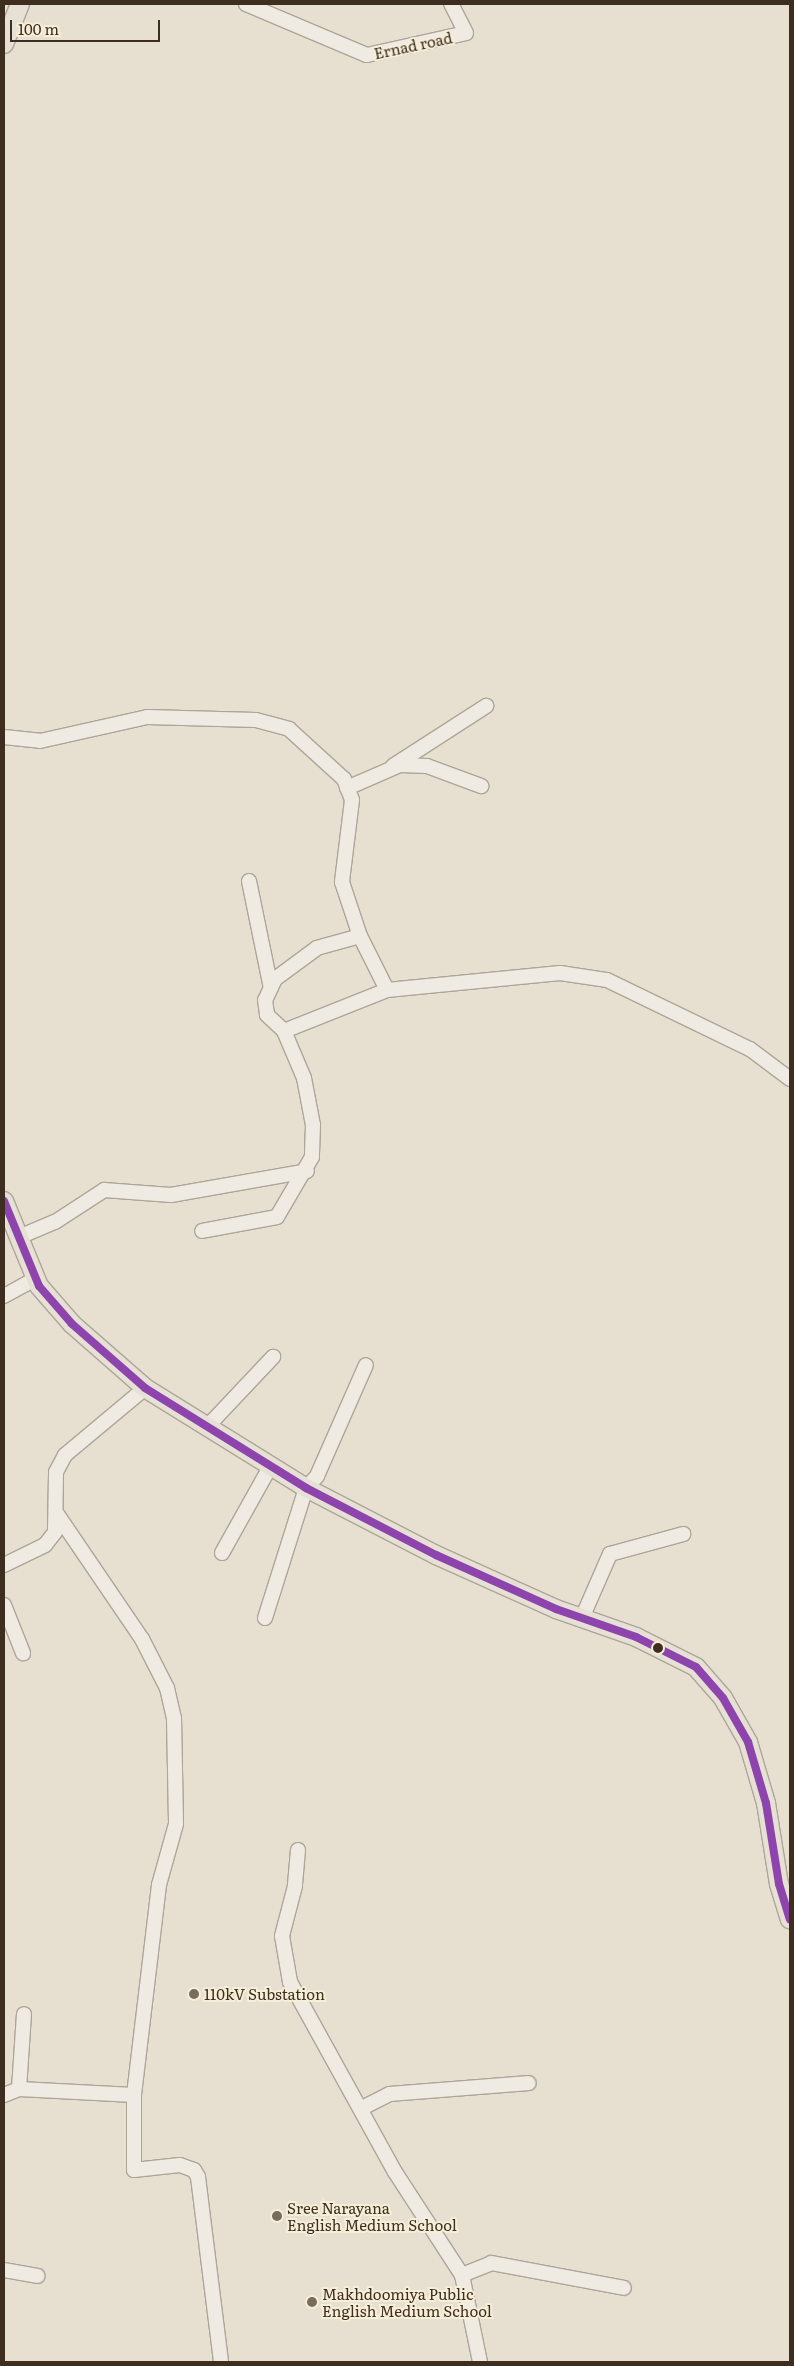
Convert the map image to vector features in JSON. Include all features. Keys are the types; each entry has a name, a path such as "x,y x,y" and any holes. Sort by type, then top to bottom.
{"main road":[{"path":"4,44 20,4"},
{"path":"4,1201 35,1279 72,1324 145,1388 206,1428 306,1488 436,1555 582,1618 636,1637 696,1667 723,1698 748,1742 766,1803 779,1884 790,1919"}],"street":[{"name":"Ernad road","path":"246,4 367,55 466,34 451,4"},
{"path":"347,788 394,766 486,706"},
{"path":"4,737 40,741 148,717 256,720 289,729 337,772 352,800 342,882 360,936 387,990"},
{"path":"394,766 427,766 481,786"},
{"path":"248,881 271,988"},
{"path":"202,1231 277,1216 307,1171 314,1145 311,1112 304,1078 284,1031 267,1014 265,1000 275,979 317,948 360,936"},
{"path":"284,1031 387,990 560,973 607,980 750,1049 790,1079"},
{"path":"19,1237 55,1222 104,1190 171,1195 307,1171"},
{"path":"4,1296 35,1279"},
{"path":"206,1428 273,1357"},
{"path":"265,1618 306,1488 317,1476 366,1365"},
{"path":"4,1565 45,1545 55,1532 57,1514 56,1472 65,1455 145,1388"},
{"path":"222,1553 270,1467"},
{"path":"57,1514 142,1639 167,1688 174,1718 176,1824 159,1885 134,2095 134,2170 180,2165 194,2170 198,2177 222,2362"},
{"path":"582,1618 610,1554 683,1534"},
{"path":"4,1605 23,1653"},
{"path":"298,1850 295,1886 282,1936 290,1982 362,2108 395,2172 462,2276 480,2362"},
{"path":"19,2089 24,2014"},
{"path":"362,2108 390,2094 529,2083"},
{"path":"4,2095 19,2089 134,2095"},
{"path":"462,2276 491,2263 624,2288"},
{"path":"4,2270 37,2276"}],"transit line":[{"path":"4,1201 39,1286 72,1324 145,1388 306,1488 436,1555 556,1609 636,1637 696,1667 723,1698 748,1742 766,1803 779,1884 790,1919"}],"place":[{"name":"110kV Substation","path":"194,1994"},
{"name":"Sree Narayana English Medium School","path":"277,2216"},
{"name":"Makhdoomiya Public English Medium School","path":"312,2302"}]}
